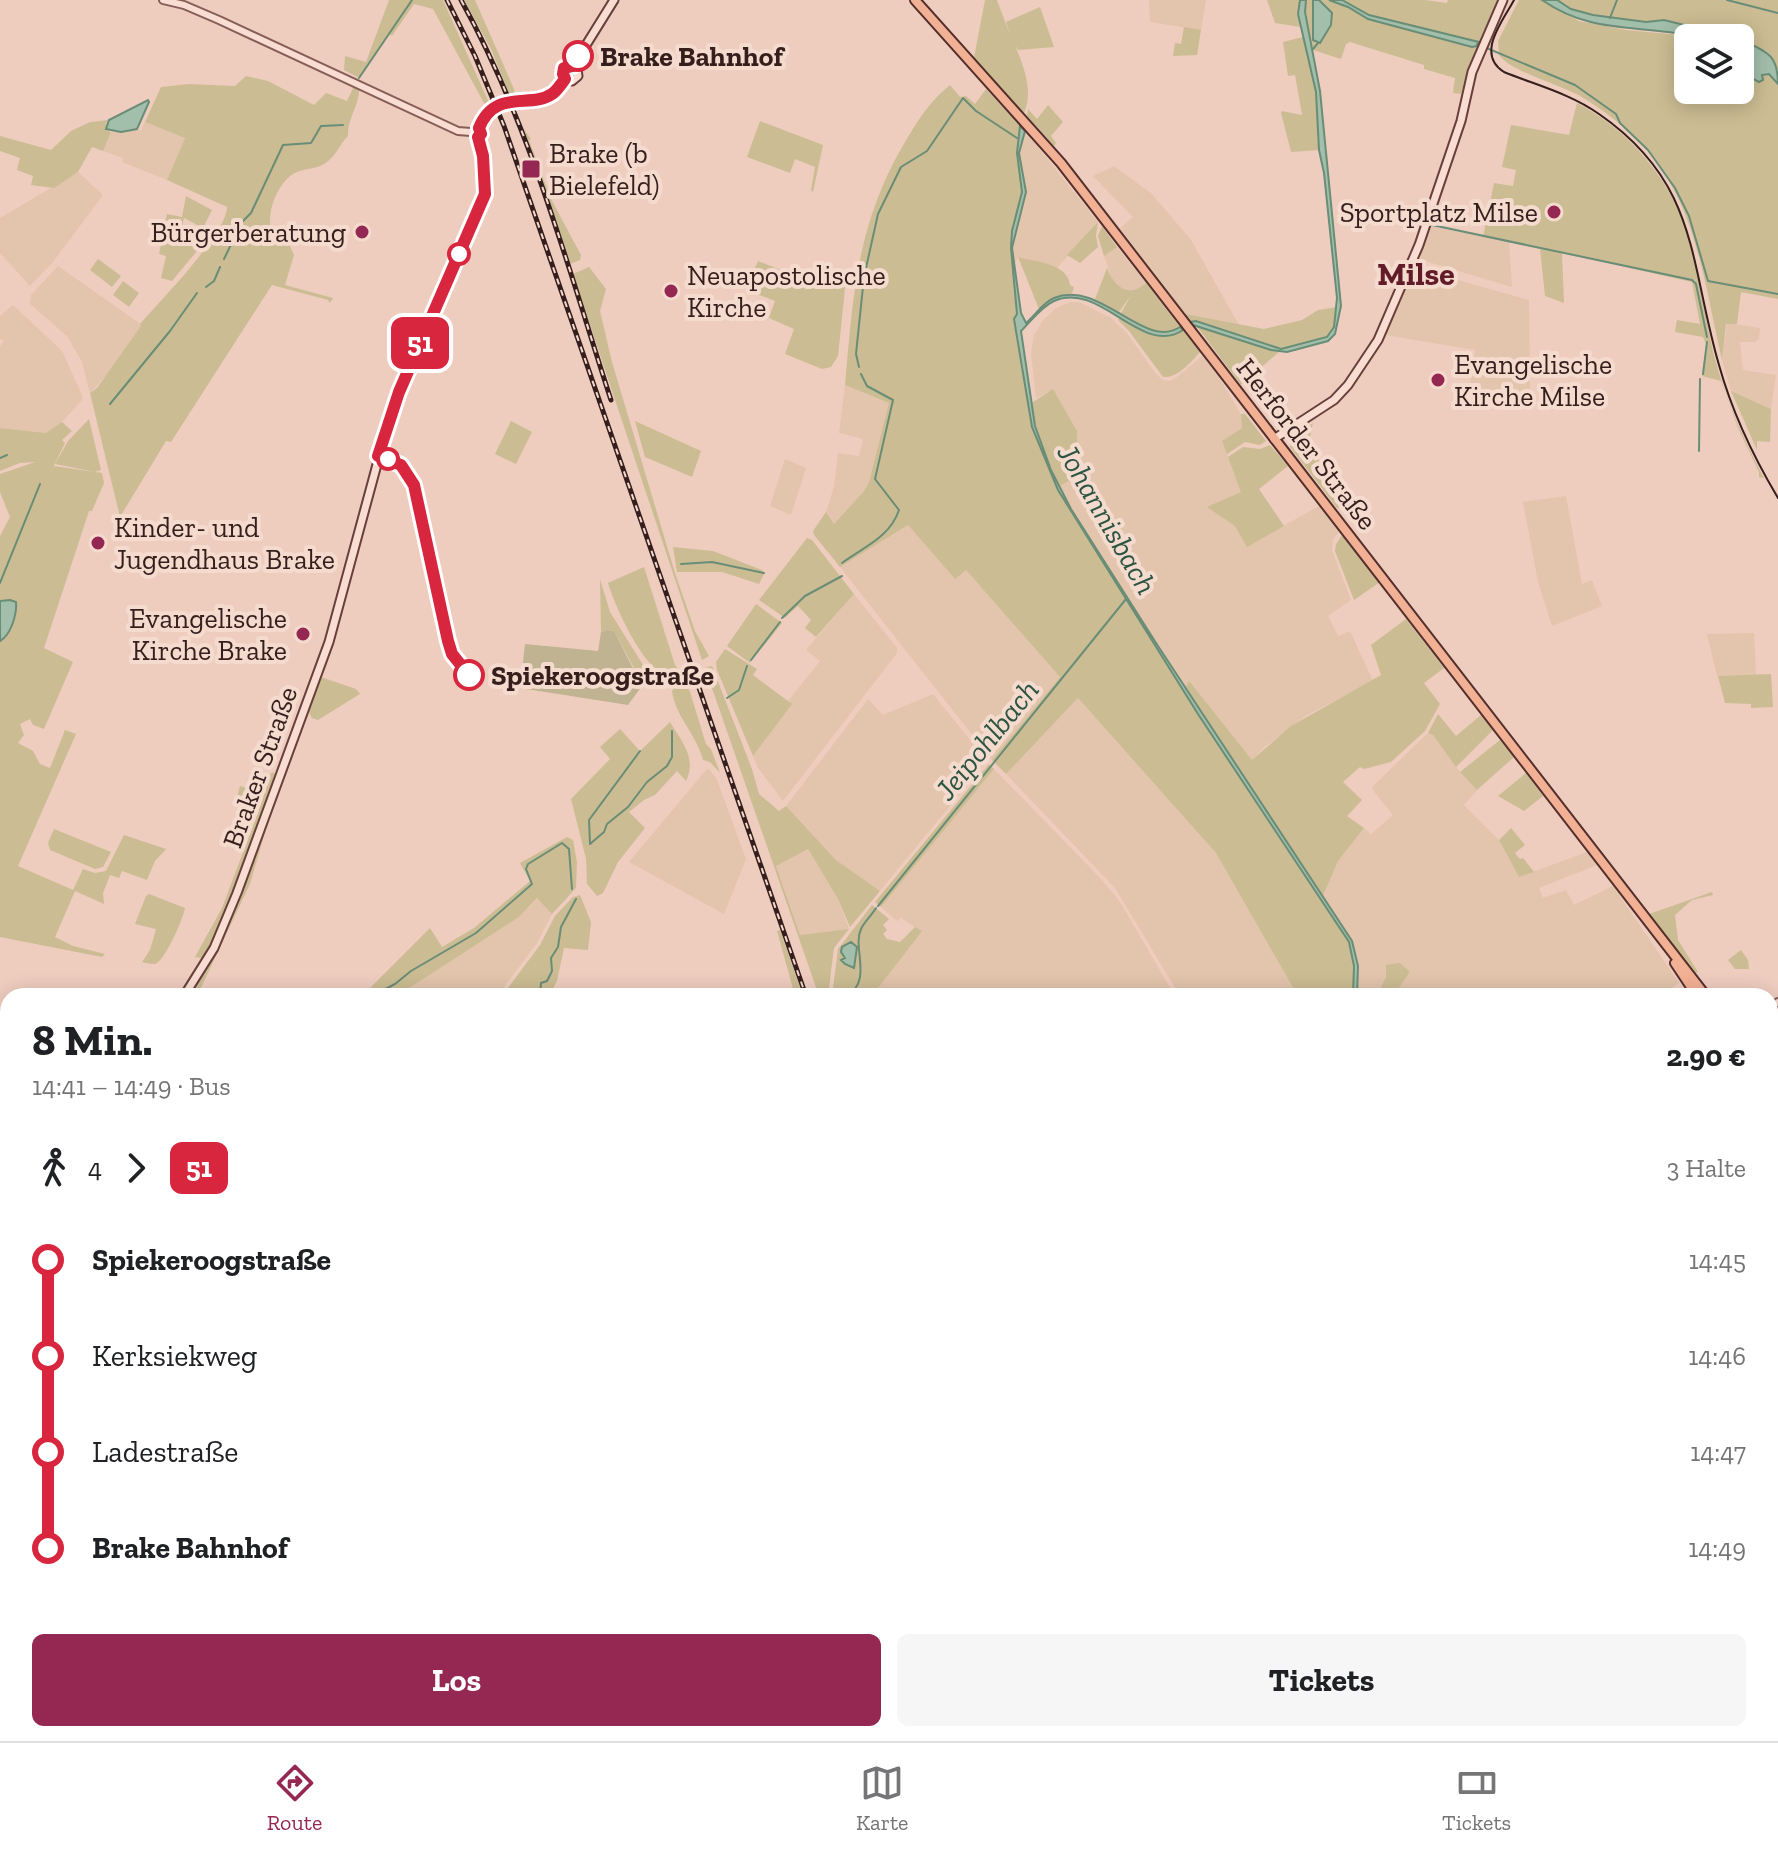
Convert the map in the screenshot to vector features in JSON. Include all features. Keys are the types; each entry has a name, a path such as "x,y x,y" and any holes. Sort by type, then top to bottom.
{"main road":[{"path":"476,132 492,109 515,100 548,97 565,79 572,81 577,78 578,71 573,66 614,0"},
{"name":"Herforder Straße","path":"915,0 1031,128 1700,988"},
{"path":"1274,439 1334,400 1348,385 1378,340 1421,239 1461,121 1472,72 1503,0"},
{"name":"Braker Straße","path":"189,988 214,948 233,904 329,642 390,417 485,194 483,156 476,132"},
{"name":"Herforder Straße","path":"1652,925 1692,988"}],"street":[{"path":"163,0 219,20 458,131 476,132"}],"shaded area":[{"path":"389,0 443,0 490,105 487,107 484,103 433,9 414,4 359,78 344,70 345,56 366,62"},
{"path":"464,0 475,0 515,97 510,97 492,51"},
{"path":"985,0 997,0 1010,35 1006,22 1040,7 1054,47 1018,50 1015,45 1028,87 1024,113 974,58"},
{"path":"1149,0 1206,0 1201,30 1150,22"},
{"path":"1267,0 1300,0 1300,27 1275,23"},
{"path":"1300,0 1306,0 1305,12 1320,91 1341,306 1335,334 1328,341 1287,352 1271,350 1190,322 1196,321 1281,349 1327,337 1334,327 1337,298 1319,150 1316,92 1298,14"},
{"path":"1306,0 1313,0 1313,36 1322,41 1330,27 1332,13 1319,0 1329,0 1368,19 1477,46 1461,94 1453,93 1455,78 1350,42 1346,44 1341,59 1313,50 1305,12"},
{"path":"1313,0 1319,0 1332,13 1331,25 1320,43 1313,40"},
{"path":"1329,0 1342,0 1369,15 1479,42 1472,47 1368,19"},
{"path":"1342,0 1447,3 1448,0 1498,0 1479,42 1369,15"},
{"path":"1519,0 1542,0 1579,21 1674,35 1674,104 1754,104 1754,65 1763,80 1762,75 1769,74 1778,83 1778,299 1741,292 1737,324 1726,324 1722,360 1705,281 1685,213 1649,153 1621,125 1585,99 1515,68 1499,55 1498,41"},
{"path":"1542,0 1557,0 1571,9 1593,15 1680,24 1674,24 1674,33 1603,25"},
{"path":"1557,0 1778,0 1778,71 1769,53 1754,45 1754,24 1646,22 1579,12"},
{"path":"1184,27 1201,30 1197,55 1173,56 1175,43 1181,44"},
{"path":"1303,37 1316,92 1319,150 1291,152 1281,113 1302,115 1295,75 1288,76 1283,42"},
{"path":"1754,46 1773,60 1778,84 1769,74 1762,75 1763,80 1754,79"},
{"path":"246,76 268,81 314,105 326,93 347,101 354,86 359,90 348,136 328,161 287,179 277,193 271,211 274,236 290,246 294,255 285,285 333,298 330,303 272,285 171,442 166,441 120,517 90,393 97,388 140,324 204,250 224,219 227,207 167,180 185,138 145,122 161,87 189,84 235,86"},
{"path":"950,85 960,97 966,96 975,104 986,89 1020,126 1017,153 1022,192 1011,248 1017,315 1014,320 1032,427 1058,490 1198,714 1349,942 1354,966 1353,988 1293,988 1216,853 1078,698 1006,774 992,760 1060,677 966,570 955,579 908,525 840,567 814,535 813,531 826,512 834,524 869,482 889,403 845,385 860,260 876,201 889,172 905,142 936,98"},
{"path":"148,100 137,129 121,132 106,129 109,120"},
{"path":"1577,103 1612,126 1643,156 1668,190 1686,229 1721,381 1702,376 1706,344 1703,337 1675,332 1677,320 1700,324 1692,282 1562,253 1564,303 1545,296 1540,249 1483,237 1494,183 1513,186 1516,170 1502,167 1511,125 1569,135"},
{"path":"1048,105 1063,122 1051,136 1056,143 1054,146 1027,116 1028,109 1037,119"},
{"path":"109,120 106,123 111,132 103,151 92,147 78,172 54,188 31,185 33,176 17,170 20,158 0,151 0,136 51,150 71,131 90,122"},
{"path":"760,121 823,145 813,192 815,167 795,159 790,173 747,157"},
{"path":"145,122 185,138 167,180 103,151 111,132 141,130"},
{"path":"522,126 531,139 551,199 581,255 580,260 570,264"},
{"path":"1020,126 1025,131 1019,153 1026,192 1012,248 1021,313 1026,323 1050,300 1071,295 1105,305 1152,330 1166,332 1180,327 1183,330 1168,336 1152,334 1104,308 1071,297 1054,301 1040,310 1021,331 1035,426 1051,470 1071,509 1158,646 1352,941 1358,966 1357,988 1353,988 1354,966 1349,942 1198,714 1058,490 1032,427 1014,319 1017,314 1011,248 1012,231 1022,192 1017,153"},
{"path":"1025,131 1098,222 1057,268 1018,257 1015,264 1012,248 1024,204 1019,153"},
{"path":"1114,166 1152,194 1191,240 1239,325 1184,314 1119,229 1133,217 1093,176"},
{"path":"78,172 103,195 53,262 30,286 0,253 0,218"},
{"path":"186,196 212,210 203,228 184,218 181,232 185,233 197,251 172,281 161,278 166,256 159,254 167,214 182,217"},
{"path":"1098,222 1098,247 1080,263 1067,255"},
{"path":"1102,226 1117,247 1104,256 1098,236"},
{"path":"1430,226 1509,242 1512,287 1422,260 1420,255"},
{"path":"1117,247 1146,283 1139,289 1121,290 1111,276 1104,256"},
{"path":"1018,257 1041,262 1063,272 1074,287 1072,293 1052,298 1039,309"},
{"path":"98,259 121,276 112,287 90,270"},
{"path":"758,261 788,273 846,279 838,356 831,367 822,369 785,354 794,329 769,318 775,301 746,290"},
{"path":"58,266 142,325 111,370 90,393 82,362 67,336 30,304 31,295"},
{"path":"589,267 606,289 600,311 612,362 675,573 695,631 709,656 702,660 573,274"},
{"path":"1107,268 1123,289 1133,290 1146,283 1180,327 1158,332 1121,313 1131,295 1119,312 1095,299"},
{"path":"1419,269 1529,300 1528,395 1469,391 1475,350 1385,335 1414,272"},
{"path":"123,281 139,293 129,307 113,295"},
{"path":"1079,302 1111,318 1126,332 1163,380 1170,381 1177,377 1202,356 1218,376 1241,414 1242,428 1222,441 1242,492 1208,507 1235,526 1247,546 1319,506 1339,532 1333,539 1332,550 1351,600 1328,616 1338,636 1350,631 1373,681 1307,715 1263,748 1252,761 1189,682 1185,688 1071,509 1060,486 1082,472 1078,461 1077,431 1053,390 1036,398 1031,354 1034,335 1043,320 1056,308"},
{"path":"13,305 62,351 82,395 82,400 62,422 47,433 0,428 0,346 4,341 0,339 0,316"},
{"path":"1337,307 1334,327 1327,337 1281,349 1196,321 1190,322 1185,314 1264,329 1302,320 1318,310"},
{"path":"1120,317 1158,335 1167,336 1183,330 1200,352 1179,372 1163,377 1118,320"},
{"path":"1727,323 1760,328 1759,339 1755,342 1740,342 1743,370 1776,375 1771,409 1731,391 1722,360"},
{"path":"1195,324 1271,350 1279,352 1241,385"},
{"path":"1721,381 1764,478 1759,477"},
{"path":"845,385 889,403 869,482 834,524 826,512 834,487 838,453 859,456 863,439 839,433"},
{"path":"1053,389 1077,431 1078,461 1083,472 1060,486 1042,448 1030,404"},
{"path":"1731,391 1771,409 1770,442 1757,441 1757,450"},
{"path":"1241,414 1245,414 1266,441 1260,445 1245,442 1227,454 1222,441 1242,428"},
{"path":"89,419 101,470 95,472 55,464 68,441"},
{"path":"511,421 532,432 516,464 495,454"},
{"path":"635,421 701,451 692,477 645,457"},
{"path":"62,422 72,431 62,440 65,443 45,484 54,466 102,473 104,483 92,511 89,511 44,648 73,662 44,729 33,725 30,719 20,724 24,735 18,743 33,751 40,764 50,768 65,730 76,734 18,866 73,890 83,869 95,873 106,871 124,835 166,849 155,861 147,880 122,871 119,878 110,875 103,893 104,904 75,891 55,937 73,946 105,954 102,957 0,937 0,641 8,634 17,606 10,600 0,601 0,536 10,517 0,492 0,474 35,462 20,463 0,471 0,428 46,433"},
{"path":"1313,423 1309,441 1317,458 1358,511 1337,508 1290,447 1291,438"},
{"path":"1270,445 1288,466 1259,489 1284,526 1247,547 1235,526 1207,507 1241,492 1228,457 1243,447 1260,449"},
{"path":"785,459 806,468 791,515 770,506"},
{"path":"1566,496 1582,584 1592,580 1602,606 1552,626 1538,582 1523,502"},
{"path":"908,525 954,578 965,569 1060,677 992,760 840,567"},
{"path":"1343,534 1380,582 1354,600 1335,551"},
{"path":"807,538 812,540 854,594 816,637 805,628 811,620 798,606 785,618 759,600"},
{"path":"673,547 713,551 762,570 764,574 759,584 722,572 677,572"},
{"path":"644,567 679,670 661,672 645,657 622,618 608,583"},
{"path":"600,579 610,612 650,676 641,681 614,631 601,632"},
{"path":"854,594 897,648 897,653 783,801 758,768 753,756 791,704 788,701 820,661 806,650"},
{"path":"0,601 16,602 14,618 0,641"},
{"path":"756,604 782,623 750,663 727,646"},
{"path":"1406,619 1444,668 1424,683 1440,704 1425,731 1391,762 1364,769 1360,767 1343,782 1362,800 1347,816 1364,828 1338,861 1323,896 1185,688 1189,681 1252,760 1291,726 1381,675 1371,645"},
{"path":"614,631 642,686 628,705 520,688 525,644 598,651 601,632"},
{"path":"1754,633 1756,675 1717,676 1707,634"},
{"path":"725,649 757,669 753,675 792,704 753,756 717,670 716,662"},
{"path":"712,666 759,794 779,811 786,806 836,860 880,891 850,927 838,899 808,849 776,866 800,935 849,929 834,948 829,988 816,988 705,668"},
{"path":"1771,674 1773,707 1751,708 1751,704 1725,703 1718,676"},
{"path":"321,677 356,689 360,694 318,720 312,718 309,712"},
{"path":"682,677 720,773 710,762 703,760 677,709 672,691"},
{"path":"933,694 987,761 880,891 836,860 786,806 868,699 883,715"},
{"path":"1078,698 1216,853 1294,988 1175,988 1115,888 1006,774"},
{"path":"1438,714 1456,736 1481,715 1493,730 1456,767 1433,735 1428,733"},
{"path":"670,722 689,757 686,781 677,771 655,795 629,812 645,828 618,862 603,893 597,896 587,884 586,859 571,799 610,759 600,747 620,729 640,751"},
{"path":"1428,733 1433,735 1477,790 1464,805 1499,840 1519,877 1587,852 1597,865 1539,888 1543,898 1566,890 1574,905 1613,886 1679,983 1672,988 1398,988 1409,972 1386,975 1380,988 1357,988 1358,966 1352,941 1323,896 1338,861 1364,828 1371,834 1393,815 1372,789"},
{"path":"1500,740 1514,757 1477,790 1460,772"},
{"path":"989,764 994,769 881,907 875,902"},
{"path":"707,769 717,780 746,859 724,914 629,862"},
{"path":"994,769 1120,902 1170,988 878,988 921,931 901,918 897,921 881,907"},
{"path":"273,772 277,777 225,915 206,954 201,958 195,957 222,908 259,810 236,801 240,786 250,789"},
{"path":"1526,773 1543,796 1524,811 1498,796"},
{"path":"269,819 250,884 201,988 195,988 225,934"},
{"path":"1511,828 1525,845 1515,853 1534,872 1519,877 1499,840"},
{"path":"54,829 111,852 103,867 95,869 50,850 48,843"},
{"path":"567,837 573,840 577,862 576,888 552,914 537,898 519,917 409,988 370,988 430,928 442,947 474,928 530,881 520,863"},
{"path":"807,848 838,899 849,929 800,935 776,866"},
{"path":"1712,892 1713,895 1692,900 1675,915 1678,940 1698,972 1695,973 1649,914"},
{"path":"149,894 185,908 168,948 155,964 142,962 150,950 156,929 135,924"},
{"path":"580,895 591,922 588,950 564,948 553,988 508,988 540,945 555,916 573,897"},
{"path":"538,898 552,914 537,943 503,988 409,988 519,917"},
{"path":"872,905 889,919 883,925 887,930 883,934 887,939 900,942 915,927 922,931 878,988 833,988 838,949"},
{"path":"780,930 800,988 793,988 777,931"},
{"path":"851,942 857,947 854,968 841,960 845,958 842,947"},
{"path":"1741,950 1748,960 1749,969 1735,969 1728,960"},
{"path":"1400,963 1410,972 1399,988 1381,988 1386,976 1386,965"}],"waterway":[{"path":"359,78 412,0"},
{"path":"1610,18 1617,0"},
{"path":"1727,0 1778,13"},
{"path":"1313,49 1318,43"},
{"path":"1477,44 1575,85 1616,114 1620,123 1648,150 1675,188 1689,216 1708,281 1778,294"},
{"path":"859,367 856,354 864,277 878,214 901,167 927,151 963,98 976,111 1017,138"},
{"path":"224,259 242,222 251,213 283,145 311,143 321,126 343,125"},
{"path":"1432,225 1692,280 1696,284 1707,337"},
{"path":"206,287 214,281 220,267"},
{"path":"110,404 197,293"},
{"path":"1703,374 1707,342"},
{"path":"842,563 883,534 899,510 875,479 893,400 867,386 861,374"},
{"path":"1699,451 1700,379"},
{"path":"0,458 7,455"},
{"path":"0,583 40,484"},
{"path":"681,564 712,562 764,573"},
{"path":"782,618 805,596 842,576"},
{"name":"Jeipohlbach","path":"878,906 1126,599"},
{"path":"751,660 780,622"},
{"path":"727,698 739,690 747,666"},
{"path":"590,844 604,832 607,824 628,807 647,782 667,766 672,757 672,731"},
{"path":"590,843 589,820 640,751"},
{"path":"387,988 476,933 532,884 526,869 528,864 562,843 569,849 572,889"},
{"path":"541,988 541,983 547,981 552,971 551,958 558,947 561,927 576,899"},
{"name":"Jeipohlbach","path":"856,988 860,973 861,929 876,908"}],"tram line":[{"path":"1514,0 1494,37 1492,56 1496,65 1504,72 1565,95 1599,114 1632,140 1656,168 1673,197 1694,259 1730,400 1778,498"}],"railway":[{"path":"447,0 475,56 504,126 803,988"},
{"path":"461,0 527,145 611,400"}],"bus line":[{"name":"51","path":"469,675 452,654 448,641 414,485 401,465 378,456 399,392 485,194 482,147 478,137 482,120 492,109 512,101 553,94 565,79 564,68 573,66 578,56"}],"place":[{"name":"Brake Bahnhof","path":"578,56"},
{"name":"Brake (b Bielefeld)","path":"531,169"},
{"name":"Sportplatz Milse","path":"1554,212"},
{"name":"Bürgerberatung","path":"362,232"},
{"name":"Neuapostolische Kirche","path":"671,291"},
{"name":"Evangelische Kirche Milse","path":"1438,380"},
{"name":"Kinder- und Jugendhaus Brake","path":"98,543"},
{"name":"Evangelische Kirche Brake","path":"303,634"},
{"name":"Spiekeroogstraße","path":"469,675"}],"district":[{"name":"Milse","path":"1416,274"}],"water label":[{"name":"Johannisbach","path":"1107,519"}]}
